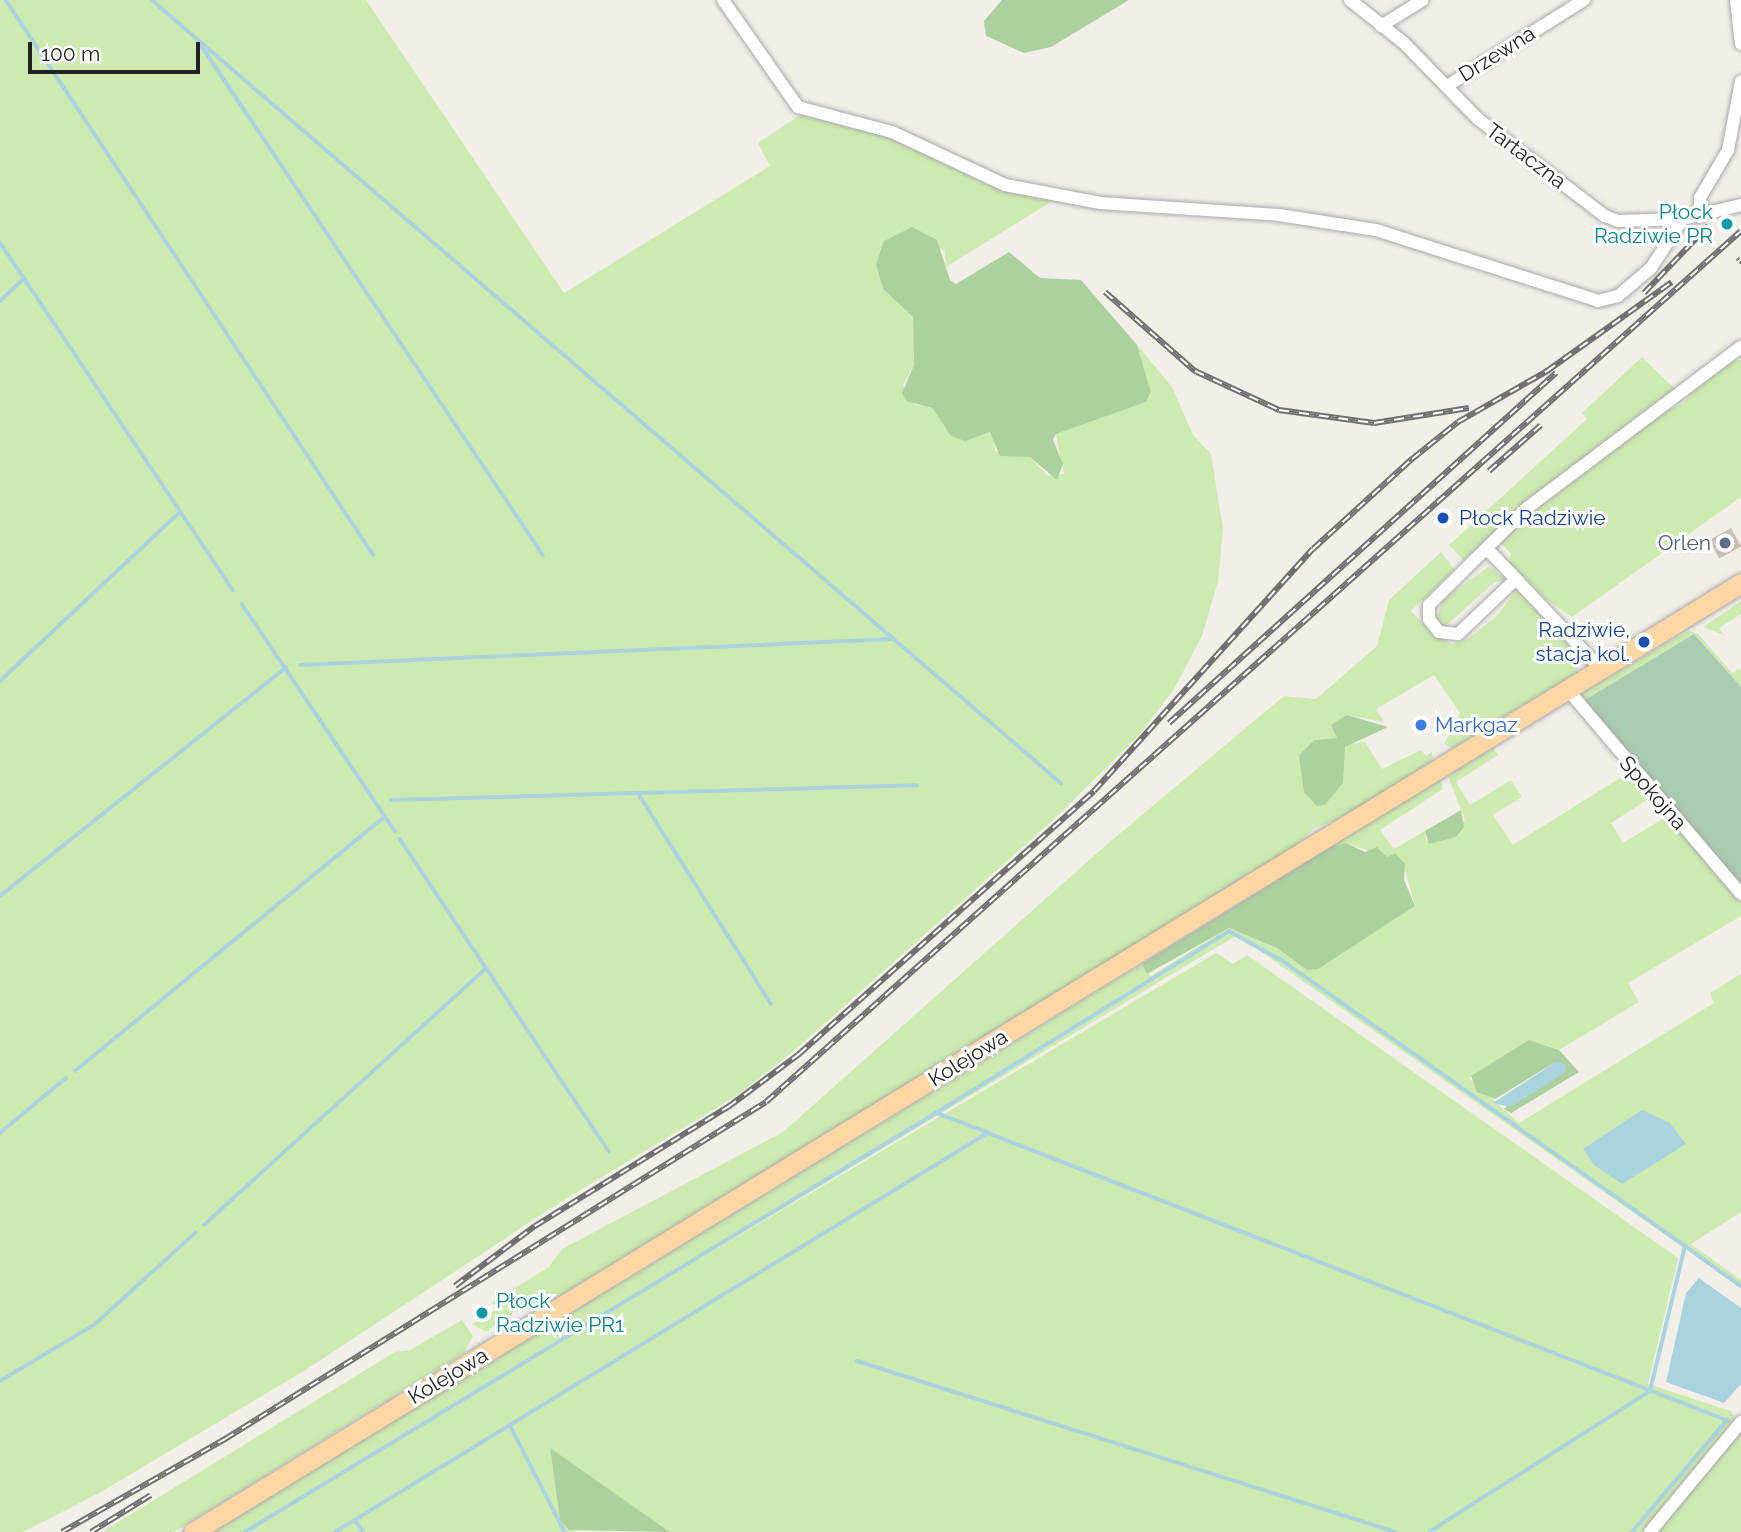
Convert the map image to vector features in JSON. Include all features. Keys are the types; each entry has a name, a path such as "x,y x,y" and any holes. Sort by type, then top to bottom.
{"main road":[{"name":"Kolejowa","path":"193,1532 1741,583"}],"street":[{"path":"723,0 798,107 887,130 990,181 1016,187 1100,203 1279,215 1376,230 1598,301 1618,296 1651,268 1683,219"},
{"name":"Tartaczna","path":"1350,0 1447,86 1484,124 1605,216 1618,221 1683,219 1741,205"},
{"path":"1381,26 1423,0"},
{"name":"Drzewna","path":"1447,86 1584,0"},
{"path":"1736,0 1741,44"},
{"path":"1700,217 1700,198 1728,150 1741,81"},
{"path":"1516,579 1463,631 1439,632 1429,619 1429,605 1488,550 1527,508 1674,402 1741,347"},
{"path":"1488,550 1601,669"},
{"name":"Spokojna","path":"1568,690 1741,894"},
{"path":"1650,1532 1741,1422"}],"green space":[{"path":"0,0 366,0 564,293 770,166 758,143 800,115 883,133 988,185 1054,200 946,267 945,252 912,227 876,264 883,289 913,317 914,365 903,385 914,404 932,408 945,428 976,437 990,432 996,439 995,451 1030,457 1048,476 1064,474 1056,434 1146,402 1151,392 1137,345 1172,387 1193,435 1211,454 1223,529 1218,581 1202,636 1174,689 1141,733 1053,820 795,1050 736,1096 556,1205 304,1371 101,1492 23,1532 0,1532"},
{"path":"1002,0 1129,0 1051,47 1024,53 986,36 984,21"},
{"path":"912,227 937,240 950,280 956,284 1009,252 1040,278 1081,280 1137,345 1151,392 1146,402 1056,434 1053,440 1063,464 1057,480 1030,457 1000,456 990,432 965,441 951,436 932,408 906,401 902,393 914,365 913,317 883,289 876,264 884,241"},
{"path":"1642,357 1677,391 1463,560 1449,545 1587,419 1582,413"},
{"path":"1734,360 1741,360 1741,497 1572,617 1547,600 1509,562 1511,554 1499,541 1526,514 1662,413 1684,403 1693,390"},
{"path":"1441,552 1455,570 1411,611 1433,634 1452,644 1469,638 1497,616 1516,590 1569,644 1578,672 1452,748 1444,744 1460,713 1434,675 1376,709 1384,722 1347,715 1334,730 1337,738 1314,740 1299,755 1305,785 1325,805 1343,778 1343,751 1349,744 1365,742 1382,769 1421,750 1426,756 1432,752 1433,763 1340,819 1314,828 1299,844 548,1303 514,1312 486,1332 472,1324 496,1310 492,1302 549,1267 562,1249 783,1132 1105,846 1284,696 1316,699 1377,646 1389,600"},
{"path":"1489,566 1506,580 1495,582 1443,628 1437,619 1442,601"},
{"path":"1741,601 1741,614 1719,628 1724,635 1703,627"},
{"path":"1688,630 1698,634 1732,673 1741,668 1741,687 1694,634 1580,703 1581,694"},
{"path":"1694,634 1741,687 1741,888 1580,703"},
{"path":"1347,715 1388,727 1345,747 1343,783 1325,805 1317,806 1304,792 1299,755 1314,740 1337,738 1331,725"},
{"path":"1493,748 1498,755 1456,782 1470,805 1511,780 1522,797 1493,815 1513,845 1628,773 1650,798 1611,823 1623,843 1669,815 1741,901 1741,916 1628,983 1639,1002 1559,1050 1529,1040 1469,1078 1519,1123 1714,1003 1710,993 1741,974 1741,1212 1691,1244 1741,1280 1741,1288 1237,935 686,1267 1216,953 1233,964 1247,955 1678,1258 1648,1384 1731,1411 1736,1421 1644,1532 670,1532 550,1449 560,1520 575,1532 213,1532 1142,964 1151,976 1228,928 1277,948 1307,970 1318,968 1415,906 1405,870 1387,857 1346,843 1331,847 1441,779 1443,789 1380,830 1394,849 1425,831 1426,841 1465,820 1448,776"},
{"path":"1461,810 1464,827 1456,837 1429,844 1425,831"},
{"path":"1346,843 1365,852 1377,847 1387,857 1395,853 1405,864 1404,880 1415,906 1318,969 1307,970 1277,948 1229,928 1147,974 1142,964 1331,847"},
{"path":"1529,1040 1559,1050 1579,1072 1511,1113 1504,1109 1557,1061 1495,1099 1477,1092 1471,1076"},
{"path":"462,1320 473,1336 464,1353 174,1532 102,1532 395,1352 410,1350"},
{"path":"1741,1428 1741,1532 1654,1532"},
{"path":"550,1448 670,1532 569,1530 560,1520"}],"water":[{"path":"1557,1061 1566,1065 1565,1072 1538,1090 1510,1107 1493,1103"},
{"path":"1642,1110 1670,1123 1686,1144 1622,1184 1594,1165 1583,1149"},
{"path":"1699,1278 1741,1308 1741,1384 1724,1403 1666,1382 1686,1293"}],"building":[{"name":"Orlen","path":"1731,528 1741,546 1719,558 1709,540"}],"waterway":[{"path":"6,0 373,554"},
{"path":"152,0 1061,783"},
{"path":"201,45 543,555"},
{"path":"0,242 233,590"},
{"path":"0,301 24,279"},
{"path":"0,681 180,512"},
{"path":"242,604 395,831"},
{"path":"300,665 893,639"},
{"path":"0,896 286,668"},
{"path":"638,793 917,785"},
{"path":"391,800 638,793 771,1003"},
{"path":"75,1071 385,816"},
{"path":"400,839 609,1151"},
{"path":"988,1133 936,1113 1229,931 1283,961 1685,1246"},
{"path":"204,1225 486,968"},
{"path":"0,1133 66,1078"},
{"path":"245,1532 936,1113"},
{"path":"335,1532 988,1133 1729,1421"},
{"path":"0,1381 94,1325 195,1233"},
{"path":"1429,1532 1650,1391 1685,1246 1741,1286"},
{"path":"857,1361 1396,1532"},
{"path":"1632,1532 1727,1420"},
{"path":"510,1425 565,1532"},
{"path":"355,1520 364,1532"}],"railway":[{"path":"1644,293 1708,226"},
{"path":"62,1532 225,1439 766,1102 1741,231"},
{"path":"1738,262 1741,259"},
{"path":"455,1286 535,1226 728,1107 799,1054 1094,791 1313,549 1412,459 1458,422 1547,371 1672,282"},
{"path":"1105,292 1195,371 1279,410 1374,423 1469,408"},
{"path":"1169,723 1556,373"},
{"path":"1489,471 1541,425"},
{"path":"91,1532 151,1495"}],"place":[{"name":"Płock Radziwie PR","path":"1727,224"},
{"name":"Płock Radziwie","path":"1443,518"},
{"name":"Orlen","path":"1725,543"},
{"name":"Radziwie, stacja kol.","path":"1644,642"},
{"name":"Markgaz","path":"1421,725"},
{"name":"Płock Radziwie PR1","path":"482,1313"}]}
